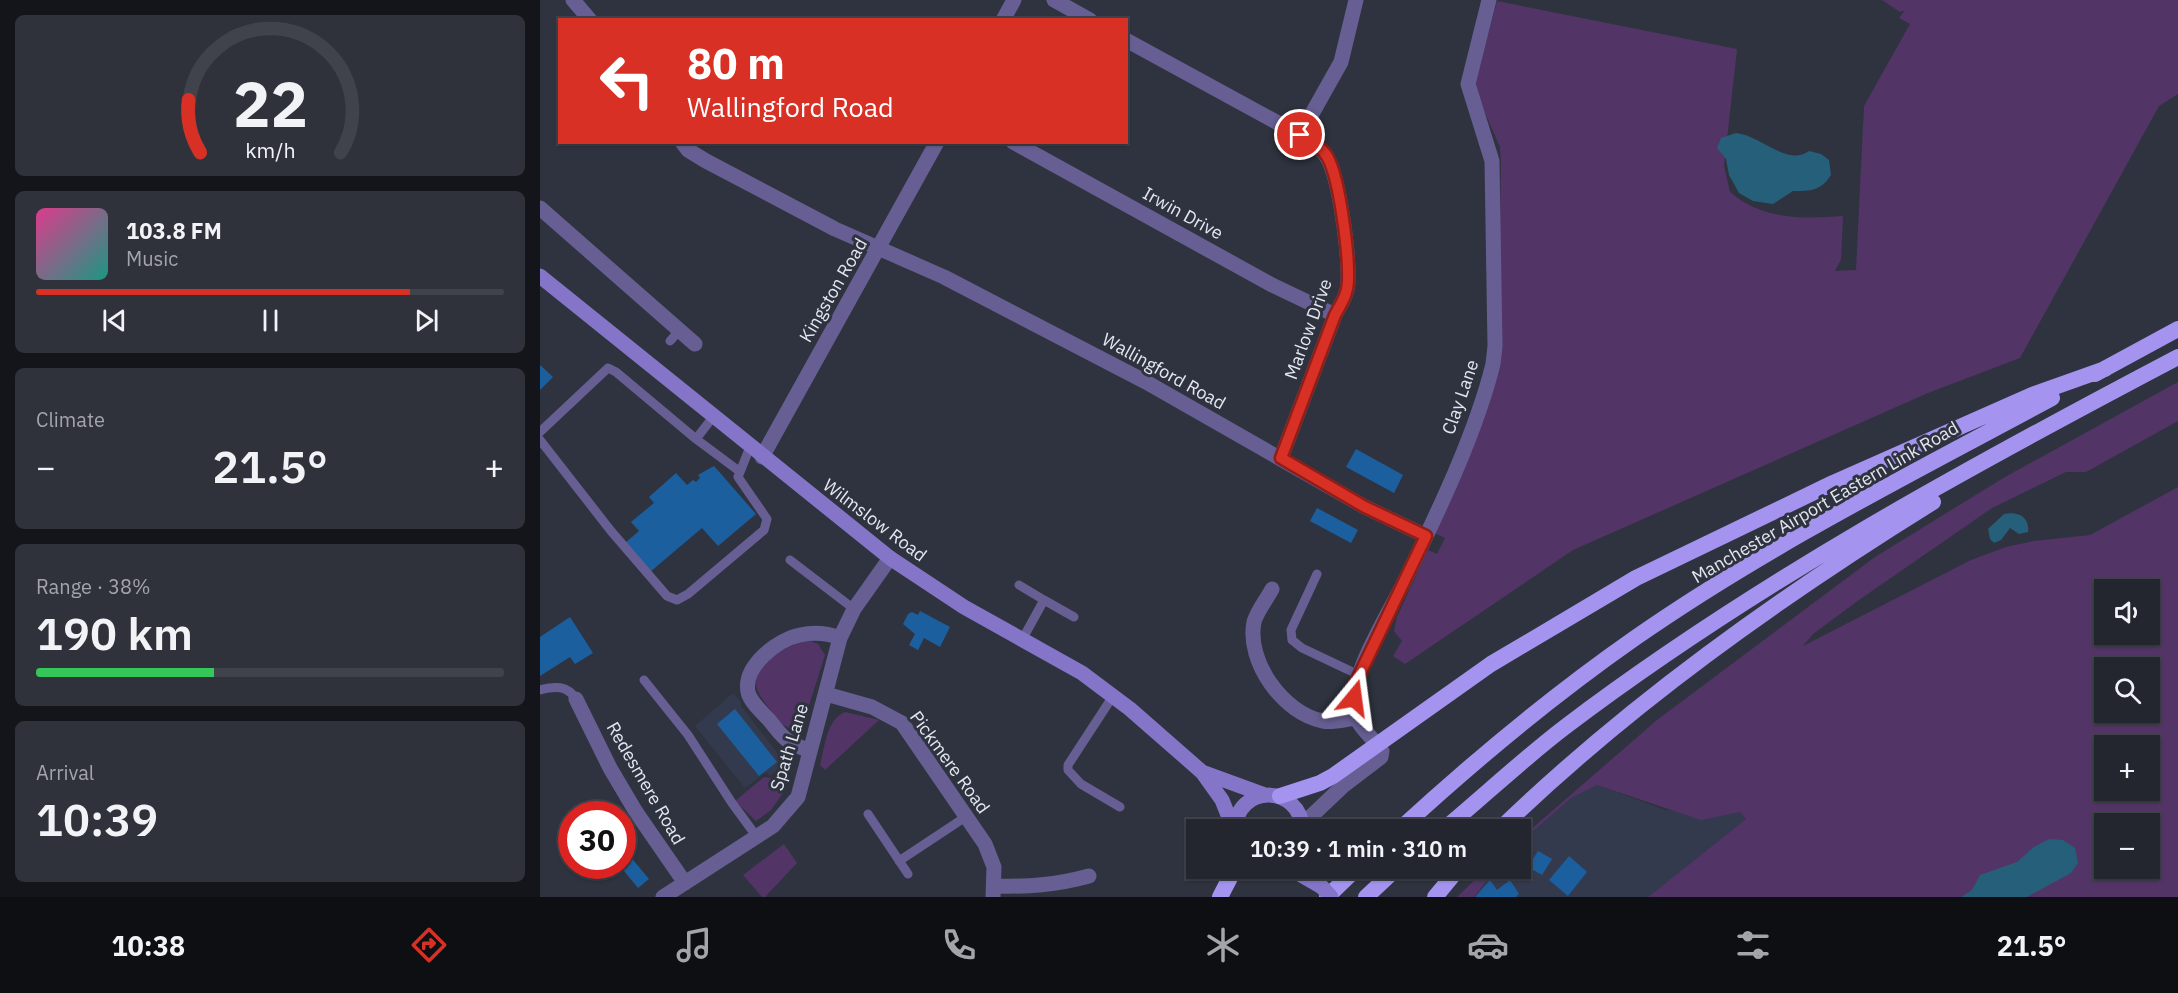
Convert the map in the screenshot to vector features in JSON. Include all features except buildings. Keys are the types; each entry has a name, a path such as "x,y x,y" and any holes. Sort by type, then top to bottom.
{"highway":[{"name":"Manchester Airport Eastern Link Road","path":"1413,819 1545,704 1653,626 1789,541 2178,329"},
{"path":"1456,819 1564,728 1653,663 1757,596 1890,514 2178,357"},
{"path":"1272,795 1320,783 1491,664 1636,578 1833,483 2032,396 2105,369"},
{"path":"1511,819 1589,748 1766,612 1870,541 2142,376"},
{"path":"1220,897 1229,879"},
{"path":"1325,892 1342,879"},
{"path":"1365,897 1385,879"},
{"path":"1435,897 1450,879"}],"main road":[{"name":"Wilmslow Road","path":"540,276 890,558 964,607 1082,673 1113,696 1202,772 1222,800 1230,819"},
{"name":"Wilmslow Road","path":"1202,772 1272,795"},
{"path":"1237,819 1245,804 1272,795 1296,808 1300,819"},
{"path":"1306,879 1325,892"}],"street":[{"path":"573,0 588,18"},
{"path":"1005,18 1014,0"},
{"path":"1054,0 1086,18"},
{"path":"1300,135 1341,62 1356,0"},
{"name":"Clay Lane","path":"1356,717 1354,686 1426,536 1489,377 1495,346 1492,161 1468,84 1489,0"},
{"name":"Marlow Drive","path":"1128,41 1300,135 1320,147 1328,159 1341,210 1348,281 1346,294 1335,315 1281,458"},
{"name":"Wallingford Road","path":"684,144 688,150 706,161 835,229 944,277 1146,382 1365,507 1426,536"},
{"name":"Kingston Road","path":"762,457 936,144"},
{"name":"Irwin Drive","path":"1017,144 1272,285 1335,315"},
{"path":"540,207 675,336 695,344"},
{"name":"Spath Lane","path":"663,897 778,822 798,797 840,638 854,609 890,558"},
{"path":"1272,589 1254,621 1254,645 1259,661 1278,695 1292,706 1323,721 1356,717 1359,726 1382,751 1381,757 1343,786 1312,819"},
{"path":"809,750 792,745 782,736 750,697 748,678 754,666 788,639 809,634 828,634 840,638"},
{"name":"Pickmere Road","path":"826,694 872,707 902,723 985,844 994,867 994,891"},
{"name":"Redesmere Road","path":"576,699 610,768 636,812 686,883"},
{"path":"994,891 1040,886 1089,876"}],"lane":[{"path":"540,432 608,368 616,372 696,439 739,471"},
{"path":"696,439 713,417"},
{"path":"540,440 611,531 670,599 677,600 688,594 764,530 767,519 742,483 739,471 750,447"},
{"path":"790,560 854,609"},
{"path":"1317,574 1291,630 1292,640 1302,648 1359,675"},
{"path":"1019,585 1074,617"},
{"path":"1022,640 1044,600"},
{"path":"644,680 687,735 732,804 757,837"},
{"path":"540,690 553,687 564,688 576,699"},
{"path":"1113,696 1068,765 1068,770 1081,784 1120,807"},
{"path":"868,814 908,874"},
{"path":"899,861 967,816"}],"shaded area":[{"path":"1882,0 2178,0 2178,94 2159,106 2020,358 1928,393 1573,550 1405,664 1393,656 1402,641 1394,631 1397,617 1428,550 1437,554 1445,538 1434,533 1480,420 1499,288 1501,163 1500,147 1474,88 1497,1 1737,49 1724,166 1730,192 1756,208 1784,216 1843,216 1841,260 1835,271 1856,270 1864,106 1910,24 1899,18 1905,10 1900,12"},
{"path":"2178,382 2178,421 2086,472 2066,472 1992,508 1859,600 1813,634 1803,646 1971,560 2006,547 2034,541 2090,535 2178,487 2178,897 1648,897 1746,819 1740,812 1701,820 1597,785 1571,798 1531,833 1531,829 1657,720 1875,557 2005,477"},
{"path":"808,640 818,644 825,655 804,721 793,729 785,726 776,718 757,690 756,683 758,674 768,660 792,645"},
{"path":"733,693 785,763 770,776 766,772 745,788 695,726"},
{"path":"845,712 879,720 825,770 820,765 827,735 834,721"},
{"path":"764,777 771,778 783,793 771,810 756,821 735,801"},
{"path":"1597,785 1665,810 1740,812 1746,819 1648,897 1474,897 1488,879 1531,879 1531,833 1571,798"},
{"path":"784,844 797,863 765,897 762,897 743,875"},
{"path":"1476,879 1488,879 1474,897 1457,897"}],"water":[{"path":"1736,133 1783,153 1801,155 1809,151 1821,154 1829,160 1831,175 1819,187 1793,191 1773,204 1753,201 1739,193 1729,175 1726,159 1717,148 1721,138"},
{"path":"2014,513 2025,518 2028,532 2019,534 2010,528 2001,540 1994,543 1990,539 1988,529 2004,514"},
{"path":"2049,839 2063,840 2075,848 2078,863 2071,873 2027,897 1961,897 1972,890 1980,875 2017,862 2034,847"}],"route":[{"path":"1300,135 1320,147 1333,173 1341,210 1348,281 1346,294 1335,315 1281,458 1365,507 1426,536 1354,686 1354,698"}]}
